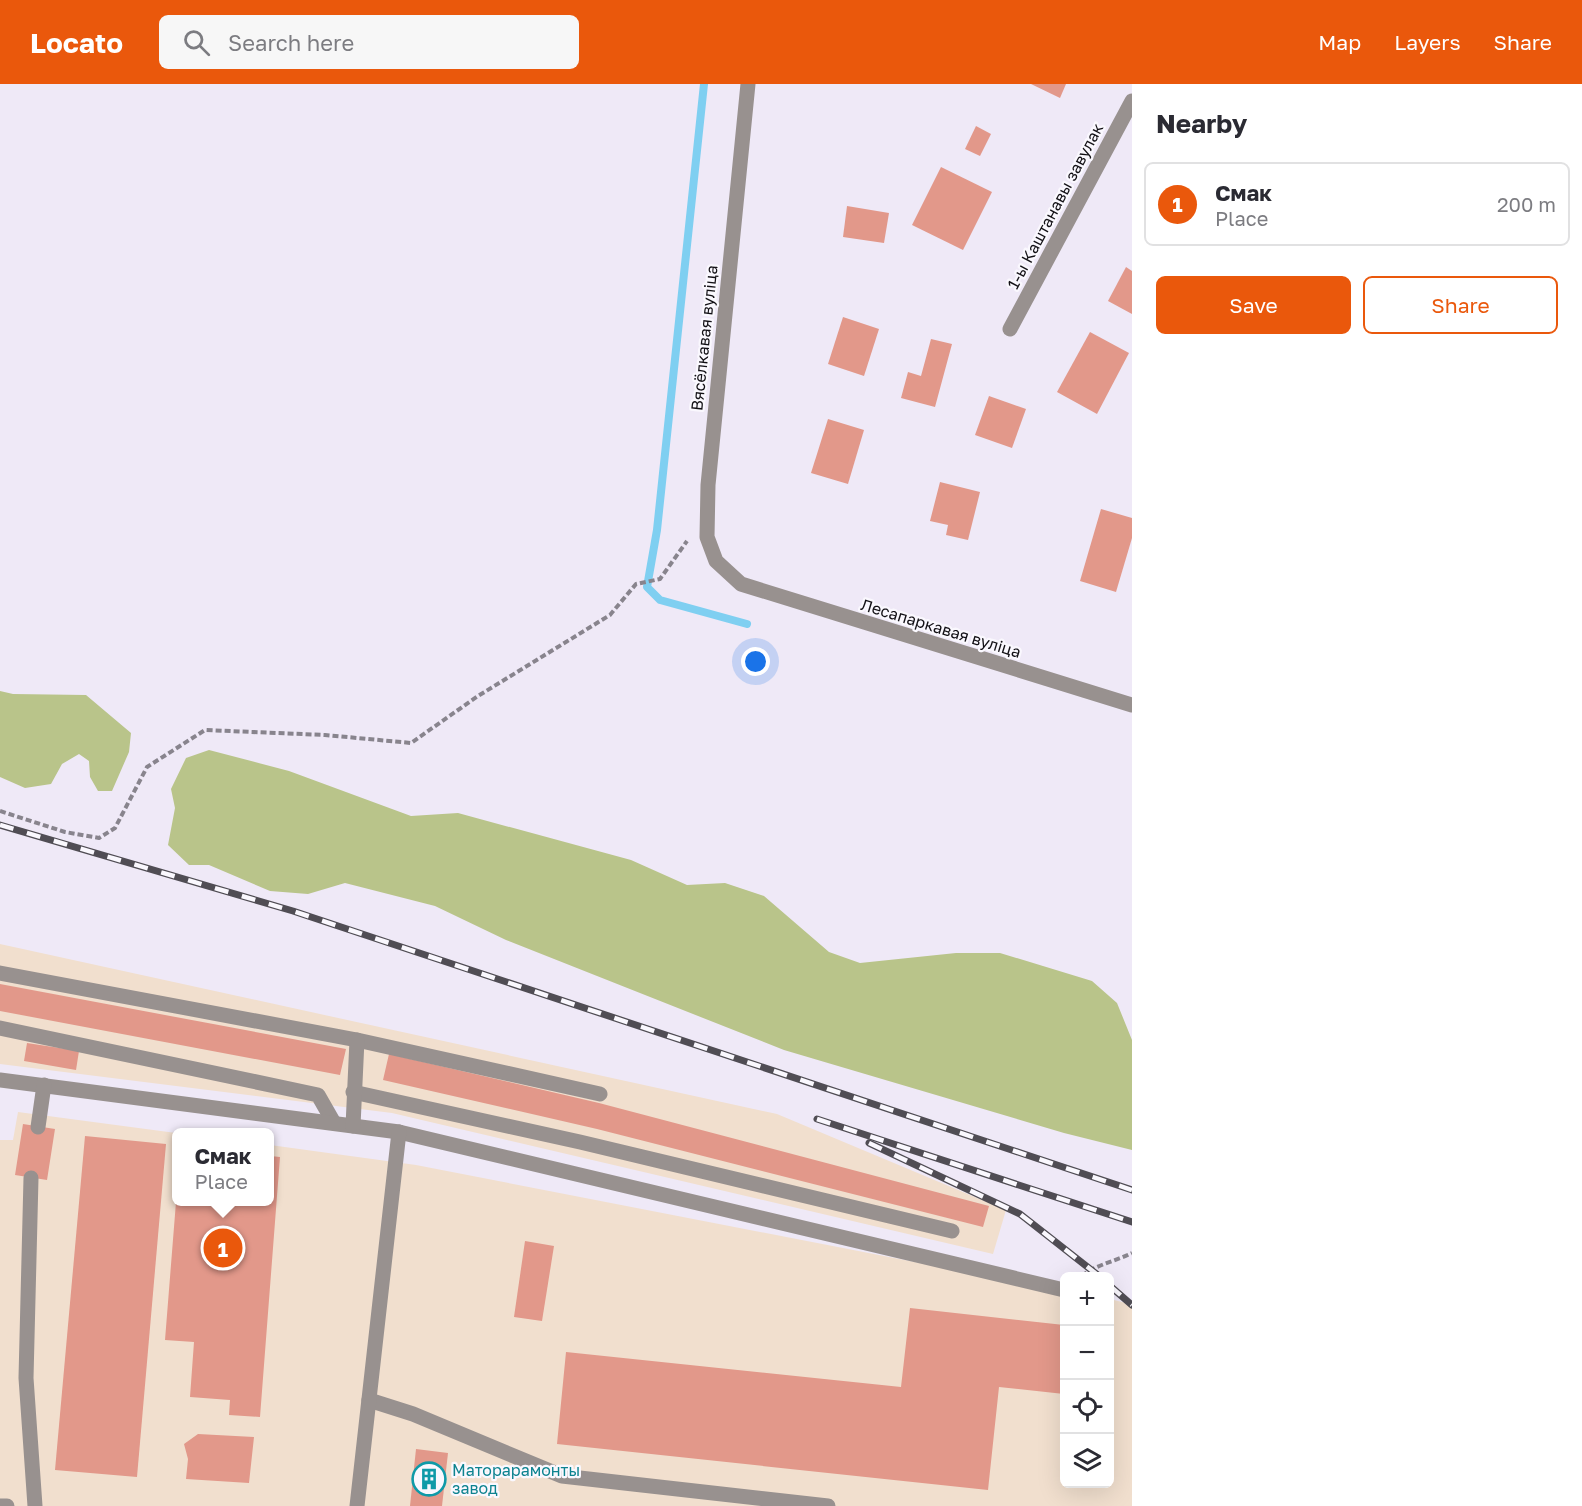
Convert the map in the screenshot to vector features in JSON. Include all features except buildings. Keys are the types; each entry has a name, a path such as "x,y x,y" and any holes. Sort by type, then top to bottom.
{"street":[{"name":"Вясёлкавая вуліца","path":"741,584 716,561 708,537 708,485 748,84"},
{"name":"1-ы Каштанавы завулак","path":"1010,328 1132,101"},
{"name":"Лесапаркавая вуліца","path":"741,584 1132,705"},
{"path":"0,973 357,1040 600,1094"},
{"path":"0,1028 318,1095 334,1123"},
{"path":"353,1126 357,1040"},
{"path":"0,1080 399,1132 1060,1289"},
{"path":"38,1127 44,1085"},
{"path":"353,1092 580,1142 952,1231"},
{"path":"357,1506 399,1132"},
{"path":"31,1178 26,1378 35,1506"},
{"path":"369,1400 413,1414 562,1476 828,1506"},
{"path":"0,1506 7,1506"}],"path":[{"path":"0,812 65,832 99,838 115,828 147,767 205,730 325,735 411,744 478,696 610,615 636,584 660,579 708,513"},
{"path":"1087,1272 1132,1253"}],"shaded area":[{"path":"0,944 777,1114 1006,1210 993,1254 392,1113 0,1064"},
{"path":"18,1112 172,1132 172,1206 274,1206 274,1146 416,1165 1060,1290 1060,1488 1114,1488 1114,1300 1132,1305 1132,1506 0,1506 0,1140 13,1140"}],"green space":[{"path":"0,691 13,694 86,695 131,733 129,752 112,791 98,791 90,777 89,761 79,754 62,764 51,784 25,788 0,777"},
{"path":"209,750 289,771 411,816 458,813 631,860 687,885 725,883 764,896 829,952 860,963 956,953 1000,953 1092,981 1117,1003 1132,1040 1132,1150 1064,1133 784,1050 506,940 435,906 345,883 308,894 270,891 209,865 189,865 168,845 175,808 171,789 186,758"}],"waterway":[{"path":"704,84 657,530 647,587 660,600 747,624"}],"railway":[{"path":"0,825 293,911 1132,1190"},
{"path":"817,1119 1132,1222"},
{"path":"869,1143 1020,1214 1094,1272"},
{"path":"1114,1289 1132,1305"}],"place":[{"name":"Смак","path":"223,1248"},
{"name":"Маторарамонты завод","path":"429,1479"}]}
